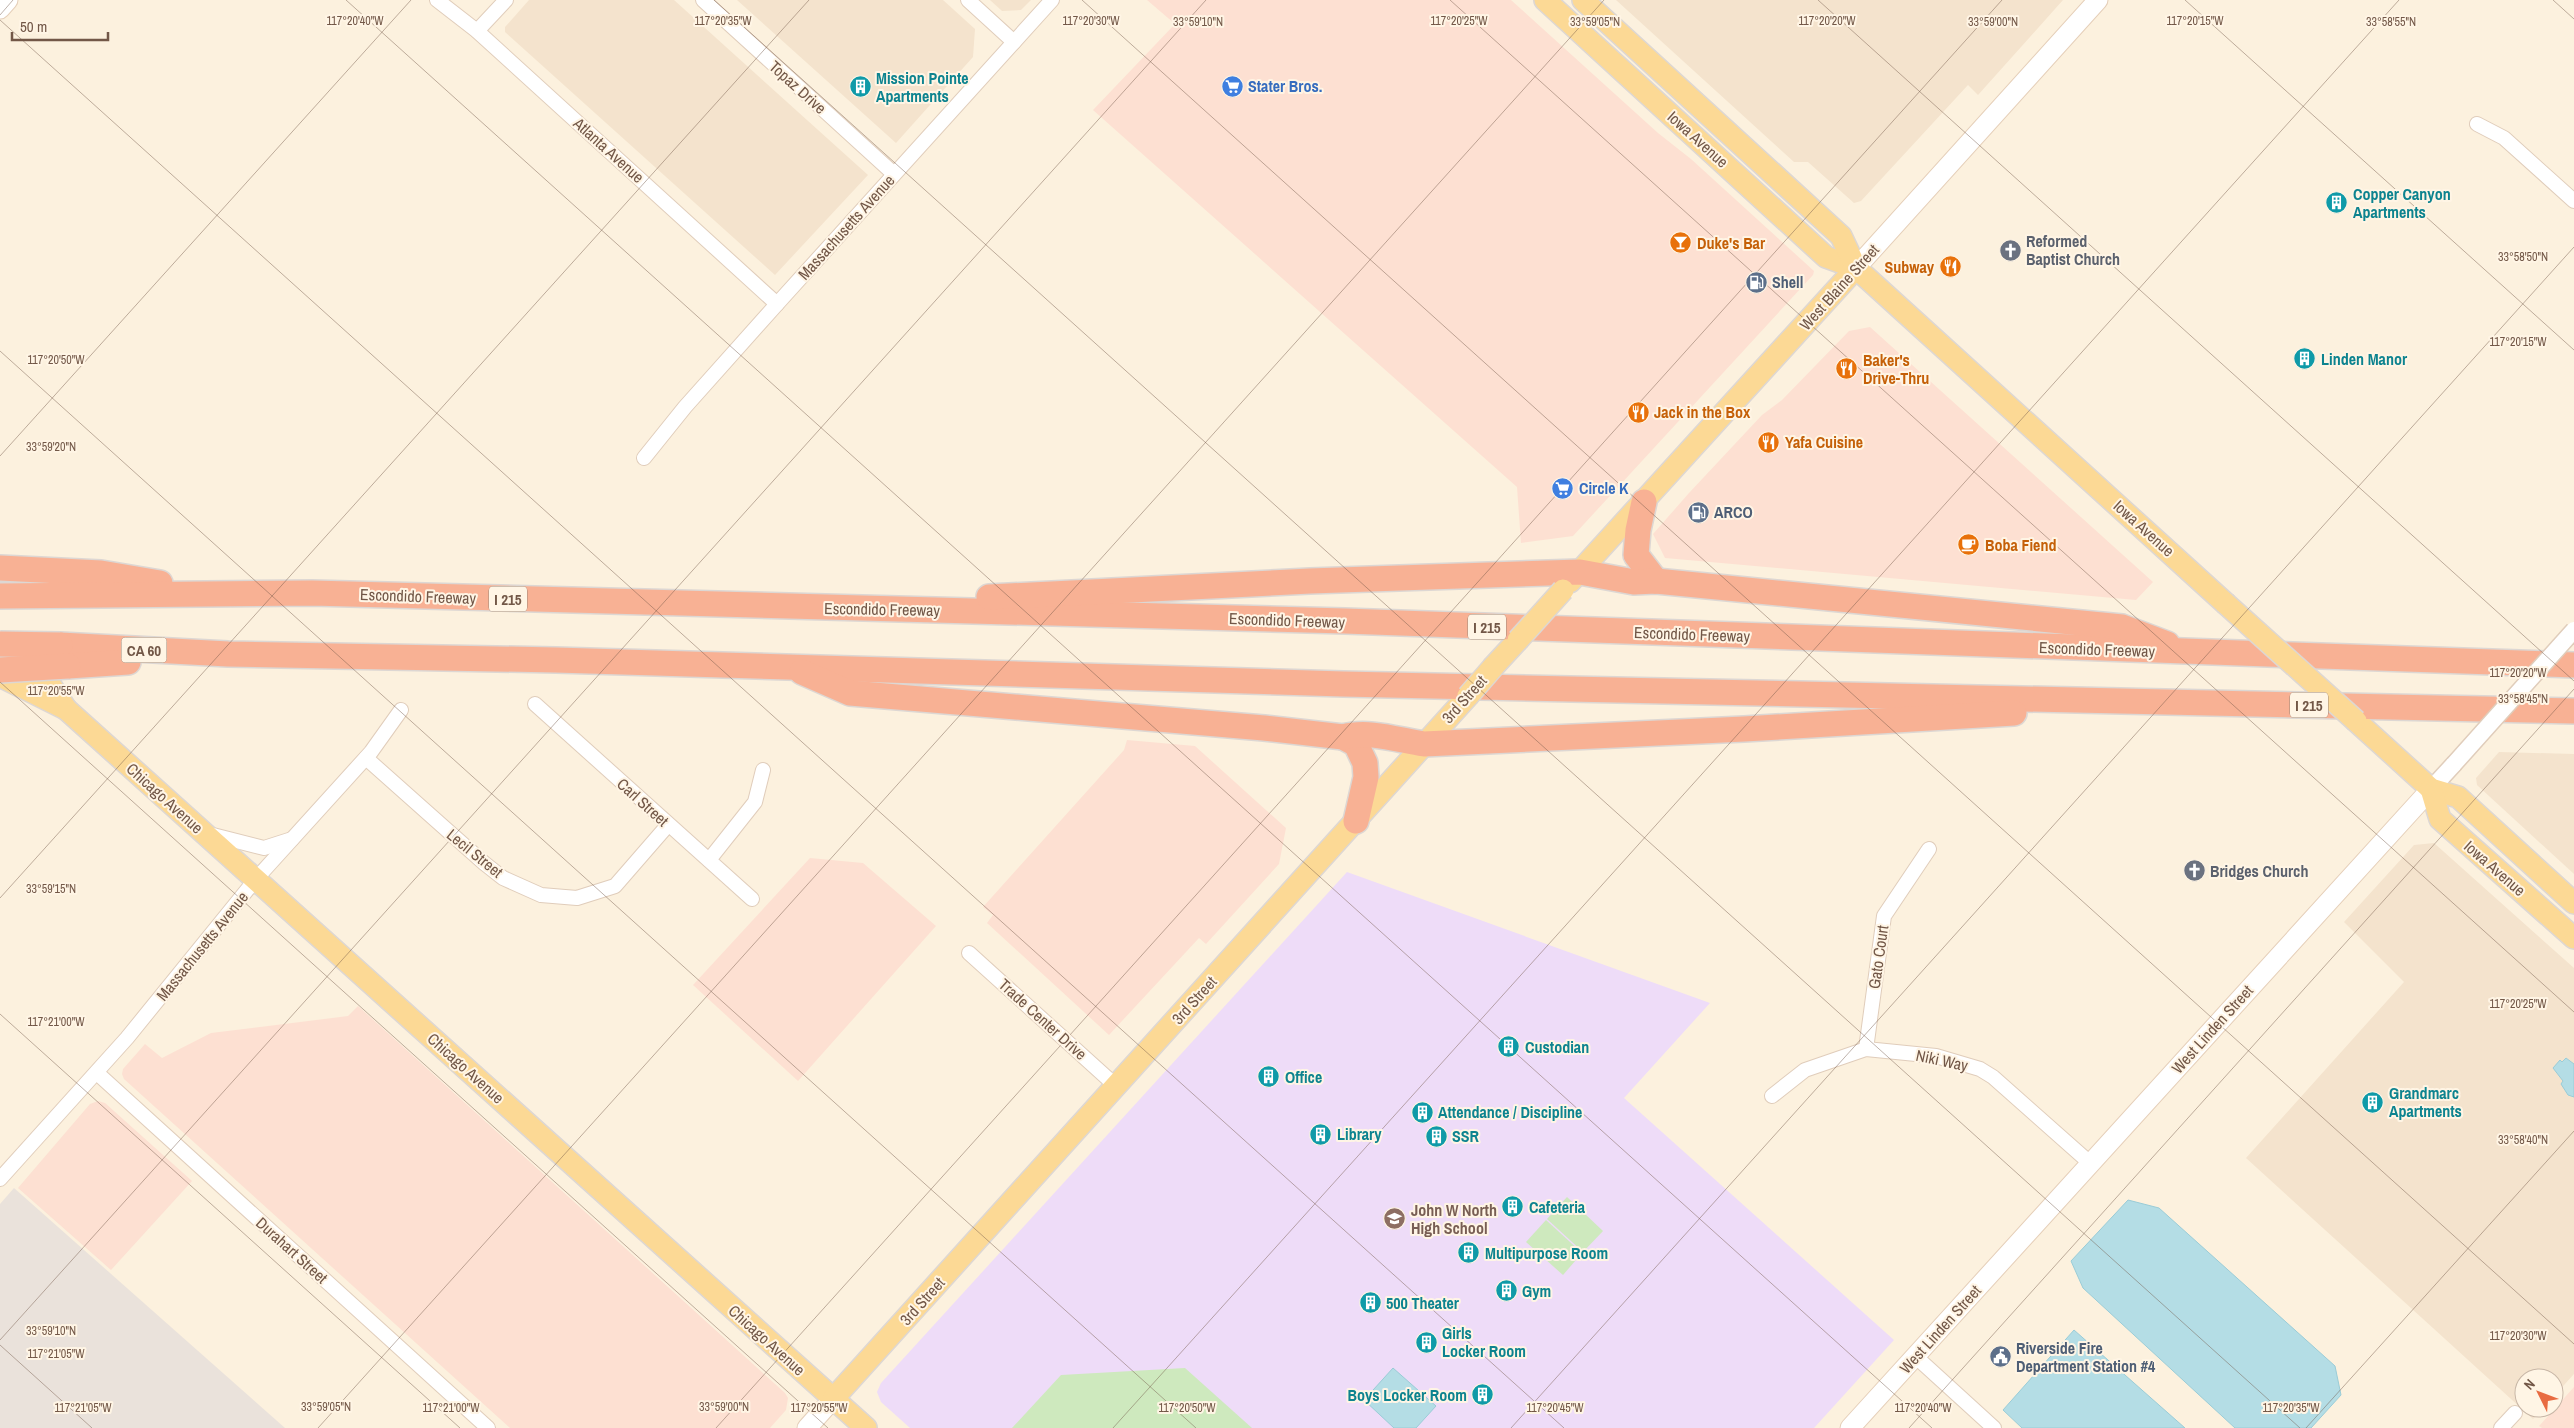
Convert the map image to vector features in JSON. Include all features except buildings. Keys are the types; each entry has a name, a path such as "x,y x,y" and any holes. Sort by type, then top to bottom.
{"highway":[{"path":"1644,502 1638,530 1636,555 1656,581"},
{"path":"0,568 101,573 232,594"},
{"path":"785,607 1310,581 1580,572 1634,582 1656,581 2122,627 2188,652"},
{"name":"Escondido Freeway","path":"0,596 312,593 1345,621 2574,665"},
{"name":"CA 60","path":"0,644 64,656 228,654"},
{"name":"I 215","path":"228,654 791,667 1352,684 2574,711"},
{"path":"0,671 64,656"},
{"path":"791,667 850,692 1264,728 1343,738 1356,744 1365,763 1366,777 1356,821"},
{"path":"1343,738 1354,734 1431,736 1831,725 2181,702"}],"main road":[{"path":"0,9 8,0"},
{"name":"Iowa Avenue","path":"1545,0 1826,257 1856,268 2431,789 2458,797 2574,902"},
{"name":"Iowa Avenue","path":"1583,0 1841,236 1856,268"},
{"name":"West Blaine Street","path":"1580,572 2098,0"},
{"name":"3rd Street","path":"807,1428 1580,572"},
{"name":"Chicago Avenue","path":"0,633 44,675 66,709 866,1428"},
{"name":"Chicago Avenue","path":"0,671 6,679 66,709"},
{"name":"Iowa Avenue","path":"2431,789 2440,819 2574,938"},
{"name":"West Linden Street","path":"1850,1428 2431,789"}],"street":[{"name":"Atlanta Avenue","path":"438,0 478,31 777,304"},
{"path":"478,31 506,0"},
{"name":"Topaz Drive","path":"703,0 894,174"},
{"path":"968,0 1014,42"},
{"name":"Massachusetts Avenue","path":"644,458 674,420 777,304 1052,0"},
{"path":"2477,124 2504,138 2574,201"},
{"name":"West Linden Street","path":"2431,789 2574,630"},
{"name":"Carl Street","path":"535,704 752,899"},
{"name":"Massachusetts Avenue","path":"2,1172 97,1073 256,879 366,758 401,710"},
{"name":"Lecil Street","path":"366,758 503,878 541,895 577,898 614,886 668,825"},
{"path":"709,860 755,802 763,770"},
{"path":"203,832 264,848 293,839"},
{"name":"Gato Court","path":"1866,1049 1884,916 1929,849"},
{"name":"Trade Center Drive","path":"969,952 1116,1086"},
{"name":"Niki Way","path":"1772,1096 1805,1070 1866,1049 1936,1056 1980,1069 2014,1094 2090,1163"},
{"name":"Durahart Street","path":"97,1073 488,1428"},
{"path":"1915,1356 1994,1428"},
{"path":"2502,1428 2514,1414"}],"shaded area":[{"path":"529,0 674,0 868,175 775,275 505,32 505,27"},
{"path":"737,0 943,0 975,29 973,57 896,143"},
{"path":"990,0 1031,0 1021,10 1002,11"},
{"path":"1147,0 1511,0 1814,271 1813,275 1573,536 1521,543 1517,487 1093,110 1175,24"},
{"path":"1616,0 2063,0 1978,95 1968,85 1861,201 1854,203 1808,162 1794,162"},
{"path":"1870,327 2153,582 2136,600 1665,558 1653,534 1689,493 1762,415 1782,400 1849,331"},
{"path":"1127,740 1195,746 1286,828 1279,864 1206,944 1199,938 1109,1035 987,923 993,915 983,907 1124,750"},
{"path":"2499,752 2574,754 2574,874 2477,785 2476,778"},
{"path":"2434,843 2574,968 2574,1374 2564,1385 2564,1368 2514,1368 2514,1402 2246,1158 2404,982 2344,922 2414,845"},
{"path":"810,858 863,863 936,926 798,1081 693,985"},
{"name":"John W North High School","path":"1347,872 1710,1003 1624,1098 1894,1340 1814,1428 910,1428 881,1402 877,1392 881,1383"},
{"path":"358,1006 785,1393 788,1398 786,1410 770,1428 510,1428 124,1079 122,1074 123,1069 145,1044 162,1058 211,1033 348,1016"},
{"path":"98,1101 105,1103 192,1181 111,1270 18,1188 90,1104"},
{"path":"14,1188 285,1428 0,1428 0,1204"},
{"path":"2574,1387 2574,1428 2542,1428 2539,1426 2546,1418 2564,1418 2564,1398"}],"green space":[{"path":"1567,1197 1603,1231 1583,1252 1547,1219"},
{"path":"1546,1220 1582,1253 1563,1275 1526,1242"},
{"path":"1185,1368 1252,1428 1012,1428 1061,1375"}],"water":[{"path":"2566,1058 2574,1064 2574,1097 2568,1095 2561,1084 2563,1081 2553,1068 2560,1060 2562,1062"},
{"path":"2128,1200 2159,1208 2335,1366 2341,1395 2311,1428 2235,1428 2083,1288 2071,1261"},
{"path":"2074,1330 2185,1428 2022,1428 2003,1410"},
{"path":"1393,1368 1436,1406 1416,1428 1394,1428 1364,1400"}],"place":[{"name":"Stater Bros.","path":"1232,86"},
{"name":"Mission Pointe Apartments","path":"860,87"},
{"name":"Copper Canyon Apartments","path":"2337,203"},
{"name":"Duke's Bar","path":"1681,243"},
{"name":"Reformed Baptist Church","path":"2010,250"},
{"name":"Subway","path":"1950,267"},
{"name":"Shell","path":"1756,282"},
{"name":"Linden Manor","path":"2305,359"},
{"name":"Baker's Drive-Thru","path":"1847,369"},
{"name":"Jack in the Box","path":"1638,412"},
{"name":"Yafa Cuisine","path":"1769,442"},
{"name":"Circle K","path":"1563,488"},
{"name":"ARCO","path":"1698,512"},
{"name":"Boba Fiend","path":"1969,545"},
{"name":"Bridges Church","path":"2194,871"},
{"name":"Custodian","path":"1509,1047"},
{"name":"Office","path":"1269,1077"},
{"name":"Grandmarc Apartments","path":"2373,1102"},
{"name":"Attendance / Discipline","path":"1422,1112"},
{"name":"Library","path":"1321,1134"},
{"name":"SSR","path":"1436,1136"},
{"name":"Cafeteria","path":"1513,1207"},
{"name":"John W North High School","path":"1395,1219"},
{"name":"Multipurpose Room","path":"1469,1253"},
{"name":"Gym","path":"1506,1291"},
{"name":"500 Theater","path":"1370,1303"},
{"name":"Girls Locker Room","path":"1426,1342"},
{"name":"Riverside Fire Department Station #4","path":"2000,1357"},
{"name":"Boys Locker Room","path":"1483,1395"}]}
